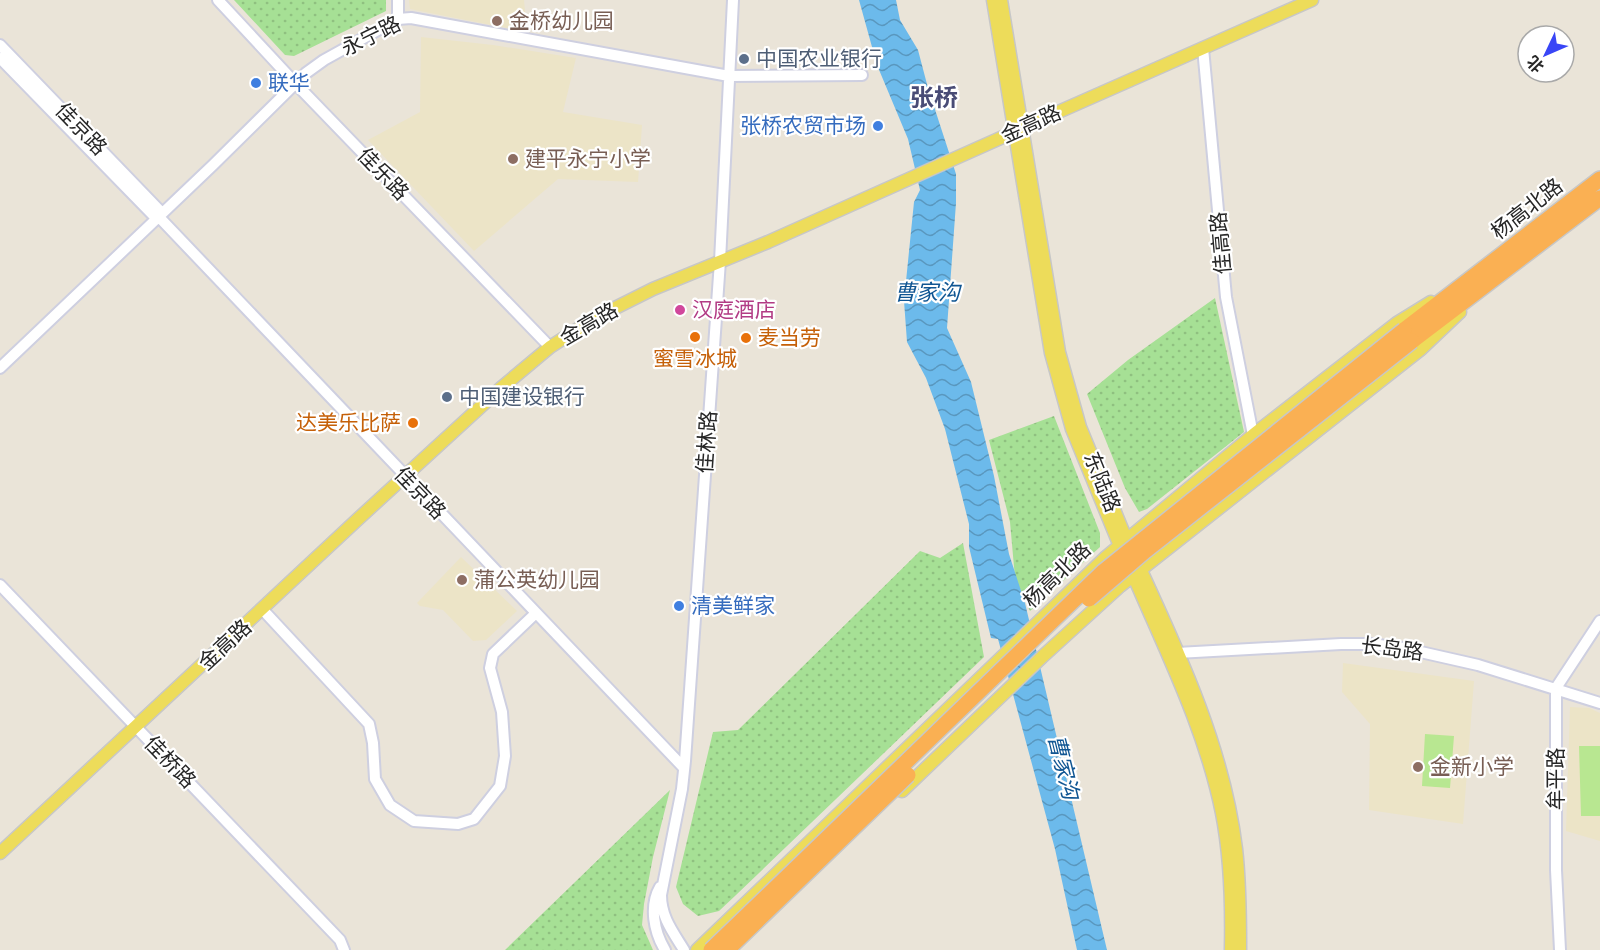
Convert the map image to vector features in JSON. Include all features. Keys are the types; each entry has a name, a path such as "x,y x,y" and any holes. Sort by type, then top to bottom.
{"highway":[{"name":"杨高北路","path":"1485,278 1600,179"},
{"name":"杨高北路","path":"711,950 1104,571 1485,278 1600,198"},
{"name":"杨高北路","path":"727,950 1097,592 1408,336"}],"main road":[{"name":"东陆路","path":"993,0 1065,377 1123,543 1193,714 1216,790 1229,865 1231,950"},
{"name":"东陆路","path":"1001,0 1018,130"},
{"name":"金高路","path":"0,853 501,388 550,346 595,318 652,289 768,242 1312,0"},
{"name":"杨高北路","path":"697,950 1123,543 1253,435 1397,323 1485,278"},
{"name":"杨高北路","path":"738,950 998,698 1136,572 1421,349 1485,278"},
{"name":"东陆路","path":"1136,572 1177,653 1214,746 1230,811 1239,879 1240,950"}],"street":[{"name":"佳乐路","path":"218,0 295,83 550,346"},
{"path":"398,0 398,19"},
{"name":"佳林路","path":"684,950 665,919 661,907 663,881 685,764 720,261 733,0"},
{"name":"永宁路","path":"0,368 213,165 295,83 316,65 398,19 411,18 729,76 862,75"},
{"name":"佳京路","path":"0,45 158,216"},
{"name":"佳高路","path":"1203,48 1226,297 1253,435"},
{"name":"佳京路","path":"0,58 158,216 685,764"},
{"name":"佳京路","path":"407,475 536,613 685,764"},
{"name":"佳桥路","path":"0,585 342,945"},
{"path":"263,610 369,724 373,743 375,779 390,805 414,821 458,824 474,819 500,786 505,756 502,712 490,668 493,654 536,613"},
{"path":"1556,688 1600,621"},
{"name":"长岛路","path":"1177,653 1371,644 1438,655 1556,688 1600,703"},
{"name":"牟平路","path":"1556,688 1556,870 1560,950"},
{"name":"佳林路","path":"663,881 653,898 654,919 665,950"}],"shaded area":[{"name":"金桥幼儿园","path":"409,0 524,0 527,32 410,9"},
{"name":"建平永宁小学","path":"421,37 576,58 563,112 642,125 638,182 558,179 474,251 368,140 420,112"},
{"name":"蒲公英幼儿园","path":"461,557 517,611 486,640 473,641 443,610 420,606 417,603"},
{"name":"金新小学","path":"1343,663 1474,681 1463,824 1369,810 1370,724 1342,692"},
{"path":"1570,707 1589,708 1600,713 1600,841 1566,831"}],"green space":[{"path":"234,0 386,0 386,11 294,56 285,55"},
{"path":"1215,298 1244,432 1147,509 1139,512 1125,488 1087,394 1128,360"},
{"path":"1054,416 1100,533 1100,547 1030,611 1015,578 1010,522 989,440"},
{"path":"963,543 984,657 719,911 698,916 683,904 676,887 713,732 738,730 920,551 940,558"},
{"path":"1425,734 1454,736 1450,788 1422,786"},
{"path":"1579,746 1600,746 1600,816 1581,816"},
{"path":"670,790 644,904 642,925 653,950 505,950"}],"water":[{"name":"曹家沟","path":"859,0 896,0 900,20 918,50 956,174 947,328 971,382 994,476 1009,554 1025,603 1107,950 1077,950 1055,849 998,639 991,638 969,547 969,524 945,429 926,378 907,342 904,301 914,202 920,190 908,139 877,65"}],"place":[{"name":"金桥幼儿园","path":"497,21"},
{"name":"中国农业银行","path":"744,59"},
{"name":"联华","path":"256,83"},
{"name":"张桥农贸市场","path":"878,126"},
{"name":"建平永宁小学","path":"513,159"},
{"name":"汉庭酒店","path":"680,310"},
{"name":"蜜雪冰城","path":"695,337"},
{"name":"麦当劳","path":"746,338"},
{"name":"中国建设银行","path":"447,397"},
{"name":"达美乐比萨","path":"413,423"},
{"name":"蒲公英幼儿园","path":"462,580"},
{"name":"清美鲜家","path":"679,606"},
{"name":"金新小学","path":"1418,767"}],"district":[{"name":"张桥","path":"934,98"}]}
